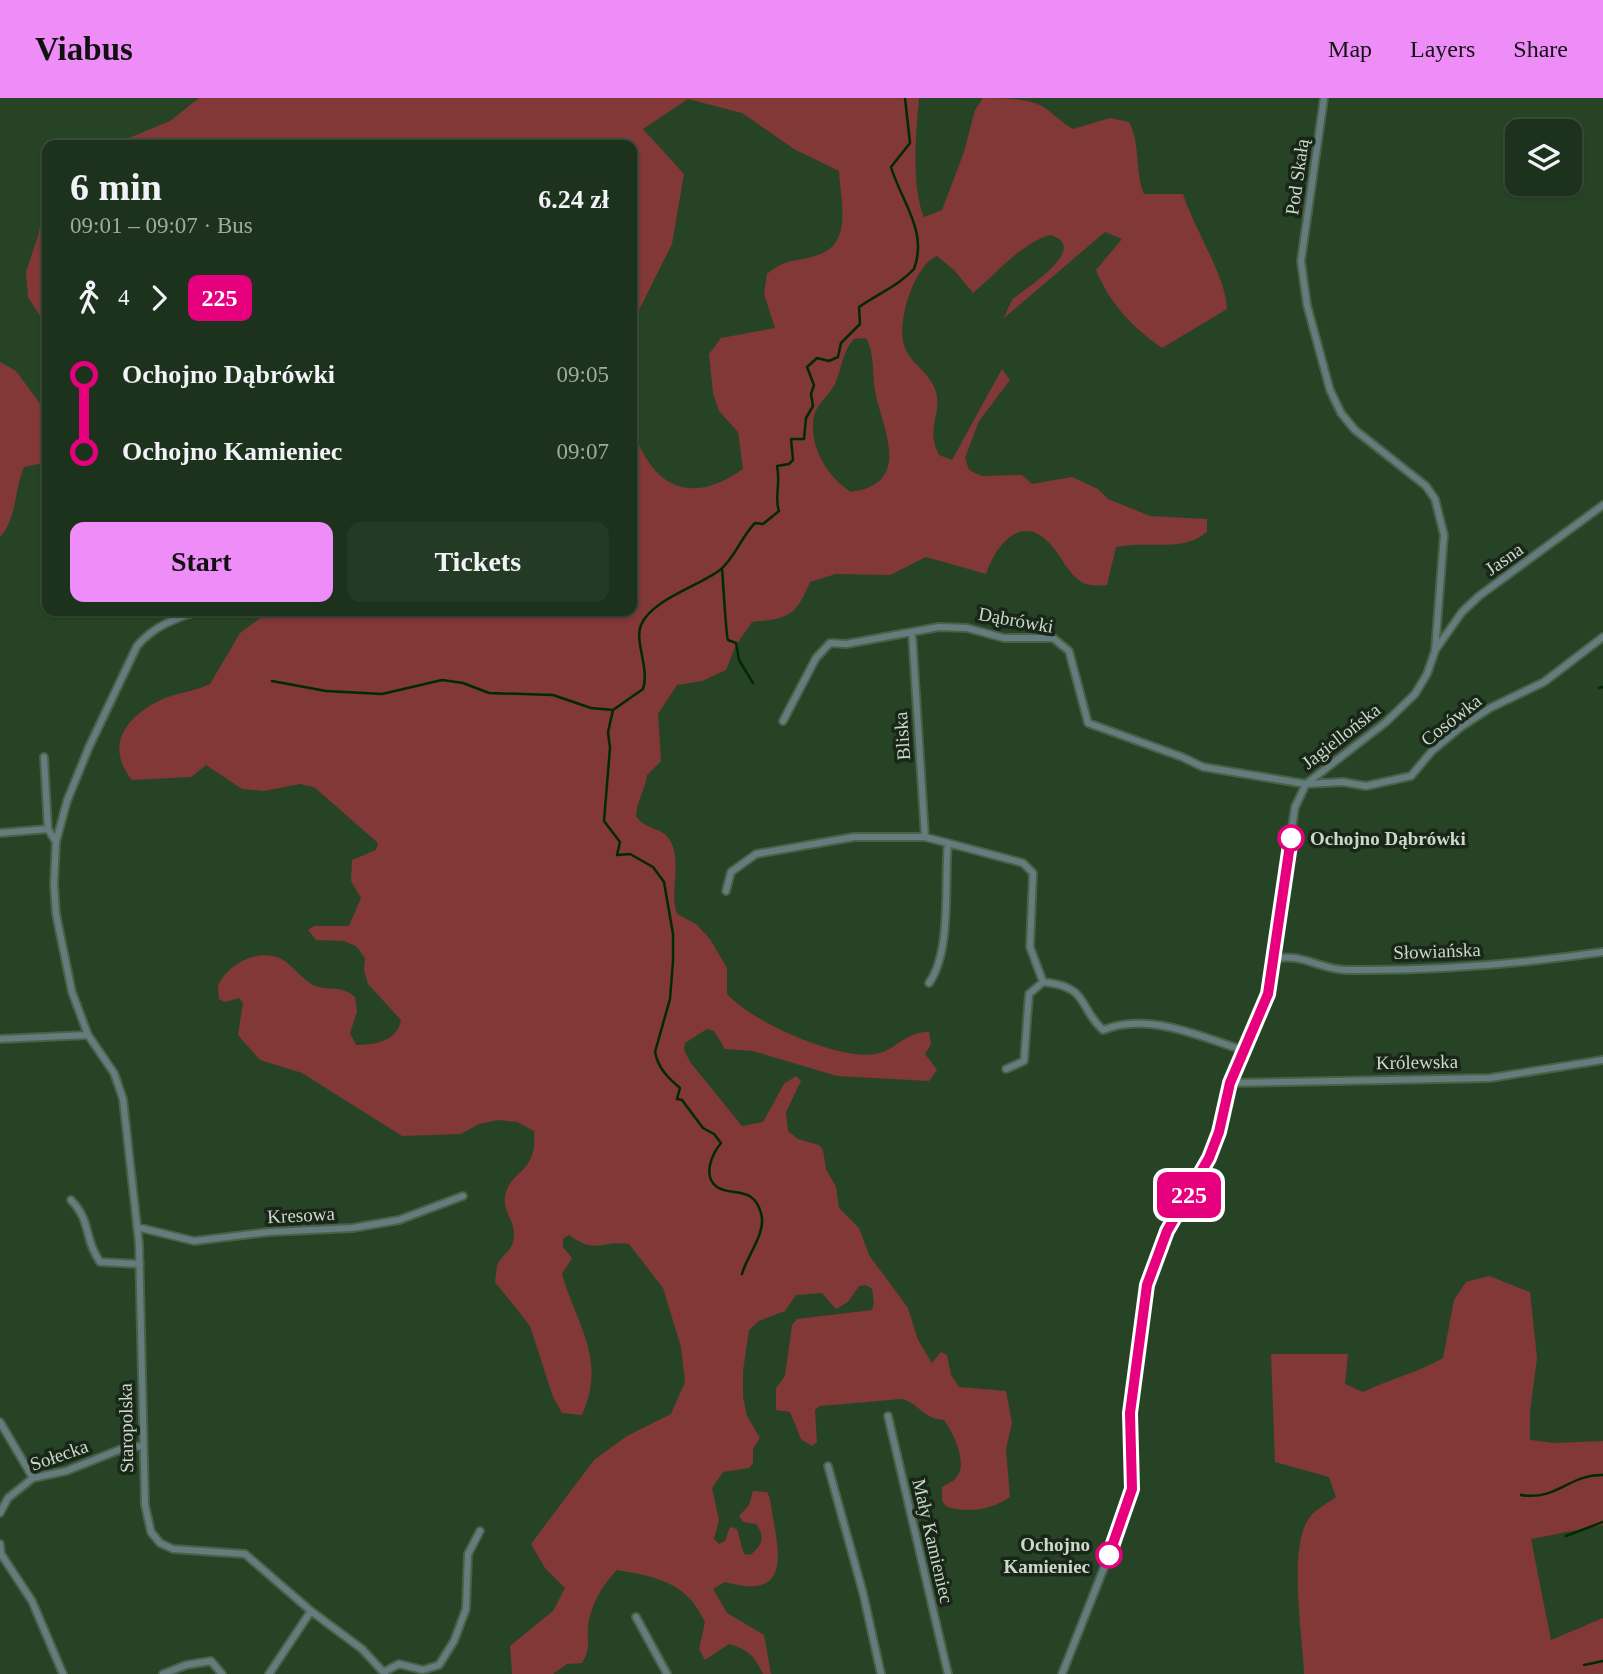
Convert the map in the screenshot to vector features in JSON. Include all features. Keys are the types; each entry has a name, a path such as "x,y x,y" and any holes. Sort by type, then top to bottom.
{"street":[{"name":"Pod Skałą","path":"1301,261 1324,98"},
{"name":"Jagiellońska","path":"1062,1674 1130,1498 1133,1469 1130,1413 1147,1285 1167,1231 1209,1158 1219,1132 1230,1083 1261,1016 1275,959 1295,807 1306,783 1386,722 1415,694 1435,651 1444,535 1435,499 1426,486 1355,430 1341,413 1330,390 1307,305 1301,261"},
{"name":"Jasna","path":"1435,651 1462,612 1479,596 1603,505"},
{"path":"0,1039 88,1035 64,962 56,914 56,842 67,801 89,747 137,646 148,633 183,616"},
{"name":"Dąbrówki","path":"783,721 816,658 830,643 846,644 939,627 967,628 1004,638 1053,638 1069,651 1088,723 1203,767 1306,783"},
{"name":"Bliska","path":"912,632 925,837"},
{"name":"Cosówka","path":"1306,783 1343,782 1366,786 1411,776 1433,751 1461,727 1490,708 1544,682 1603,637"},
{"path":"44,757 48,829 56,842"},
{"path":"0,833 48,829"},
{"path":"726,891 731,872 755,853 854,837 925,837 1023,863 1033,873 1030,947 1043,982"},
{"path":"929,983 938,970 943,944 948,843"},
{"name":"Słowiańska","path":"1275,959 1289,956 1344,971 1497,965 1603,952"},
{"path":"1006,1069 1024,1061 1029,994 1043,982 1057,984 1081,996 1093,1021 1103,1030 1135,1023 1161,1025 1243,1050"},
{"name":"Staropolska","path":"88,1035 114,1073 123,1099 140,1264 142,1446 145,1505 151,1532 160,1544 173,1549 245,1554 311,1611 362,1649 385,1673"},
{"name":"Królewska","path":"1230,1083 1490,1078 1603,1060"},
{"name":"Kresowa","path":"137,1227 194,1241 270,1232 352,1228 399,1220 463,1196"},
{"path":"71,1200 84,1214 89,1246 100,1262 140,1264"},
{"name":"Mały Kamieniec","path":"888,1416 948,1674"},
{"path":"0,1422 33,1478"},
{"name":"Sołecka","path":"0,1513 8,1499 33,1478 66,1471 124,1448 142,1446"},
{"path":"828,1466 863,1593 881,1674"},
{"path":"385,1673 399,1664 423,1670 439,1665 454,1641 466,1609 468,1554 480,1531"},
{"path":"0,1544 1,1554 32,1601 63,1674"},
{"path":"268,1674 311,1611"},
{"path":"636,1617 667,1674"},
{"path":"163,1674 186,1665 211,1661 222,1674"}],"shaded area":[{"path":"199,98 919,98 916,175 924,217 942,210 964,152 975,110 983,98 1005,98 1040,105 1073,129 1110,118 1129,122 1135,140 1144,194 1183,194 1216,267 1227,309 1162,348 1123,314 1108,294 1096,270 1122,239 1105,232 1004,318 1014,298 1041,278 1060,258 1064,249 1061,241 1050,235 1039,239 1009,260 973,293 955,271 937,256 921,271 914,283 903,325 905,348 936,392 933,437 939,455 952,460 1002,369 1010,380 979,421 965,458 969,470 982,476 1022,475 1032,484 1072,477 1098,489 1108,499 1150,516 1207,519 1207,532 1187,542 1176,544 1116,547 1107,585 1080,581 1052,546 1031,531 1012,536 1004,543 996,552 986,574 926,557 890,575 836,574 810,582 800,602 789,614 752,622 736,645 726,670 702,681 677,685 658,714 661,761 647,775 636,816 644,824 664,833 671,842 675,860 674,896 677,914 696,924 710,939 727,968 727,994 755,1016 775,1027 796,1037 840,1051 875,1054 914,1035 929,1032 931,1044 925,1054 937,1070 929,1081 837,1076 753,1051 725,1049 714,1031 707,1029 685,1043 684,1050 690,1062 742,1126 763,1122 784,1084 796,1076 801,1081 786,1112 788,1131 798,1139 819,1145 823,1150 826,1169 836,1187 839,1208 859,1228 869,1255 908,1308 918,1340 932,1363 941,1352 947,1355 951,1375 959,1387 1006,1391 1012,1423 1006,1449 1010,1497 980,1509 947,1507 942,1501 942,1487 956,1478 961,1464 955,1440 944,1420 925,1414 901,1399 820,1406 815,1410 817,1442 812,1446 801,1439 790,1412 776,1410 776,1388 785,1376 792,1325 797,1319 872,1310 872,1289 866,1285 859,1286 848,1302 836,1309 822,1293 796,1295 785,1311 759,1321 749,1330 743,1371 743,1397 747,1416 760,1438 753,1449 753,1463 749,1468 723,1472 712,1488 719,1520 714,1539 719,1544 725,1541 730,1527 737,1529 744,1554 750,1555 754,1552 760,1544 761,1533 756,1524 743,1522 739,1516 749,1505 753,1491 767,1492 776,1534 777,1565 773,1577 764,1584 748,1586 725,1582 713,1589 727,1613 764,1635 771,1674 763,1674 750,1654 729,1644 705,1660 699,1649 705,1622 689,1598 680,1590 658,1579 617,1570 603,1587 593,1606 588,1627 588,1646 582,1663 567,1664 553,1674 512,1674 510,1646 553,1611 565,1588 545,1568 531,1544 594,1460 627,1436 671,1414 685,1382 681,1347 663,1288 629,1244 592,1246 569,1235 563,1239 563,1247 572,1258 562,1274 587,1343 592,1377 582,1415 562,1413 553,1397 530,1326 495,1282 497,1266 510,1249 513,1240 514,1229 505,1197 512,1181 532,1156 534,1131 517,1122 498,1120 479,1124 461,1134 402,1136 302,1073 260,1060 238,1035 243,1003 239,998 225,1002 219,999 218,986 229,970 255,956 274,956 283,960 313,985 340,989 355,997 357,1012 350,1033 356,1045 377,1043 395,1033 401,1020 368,984 364,970 365,958 356,946 344,941 316,940 308,930 314,926 349,926 361,898 351,881 352,860 376,850 378,843 314,787 300,784 264,791 242,789 206,765 191,777 132,780 123,766 120,741 132,720 154,703 210,684 240,633 263,616 637,616 637,440 650,464 662,477 675,485 706,487 724,481 743,469 738,432 719,411 713,393 709,354 721,338 775,328 764,294 767,274 786,263 818,255 837,241 842,219 839,171 794,149 742,113 688,99 643,129 684,174 672,244 637,312 637,140 124,140 170,121","holes":["866,338 872,357 875,391 887,438 888,467 882,478 870,487 851,492 834,478 821,459 814,438 814,416 835,384 854,339"]},
{"path":"42,216 42,319 28,297 26,272"},
{"path":"0,362 16,371 42,406 42,463 24,467 10,522 0,537"},
{"path":"1489,1276 1530,1292 1537,1358 1530,1412 1530,1440 1555,1443 1603,1441 1603,1525 1531,1539 1551,1640 1603,1618 1603,1674 1304,1674 1298,1593 1299,1549 1310,1517 1336,1497 1329,1477 1275,1462 1271,1354 1348,1354 1345,1384 1363,1392 1443,1358 1454,1300 1466,1282"}],"waterway":[{"path":"272,681 326,691 382,694 442,680 463,683 489,693 553,695 591,708 613,710 643,689 645,673 639,632 646,616 665,601 720,570 755,523 763,524 779,511 777,466 789,464 793,460 791,439 804,439 806,418 813,406 811,394 814,385 807,367 817,358 829,361 838,357 841,343 860,324 859,307 895,285 914,269 918,242 916,230 891,167 910,143 905,98"},
{"path":"722,568 728,640 736,643 739,660 753,683"},
{"path":"1599,688 1603,687"},
{"path":"613,710 608,732 610,748 604,821 620,842 617,855 630,854 653,867 664,882 673,934 670,999 655,1052 664,1072 680,1088 677,1099 682,1100 703,1128 714,1134 721,1143 710,1165 712,1182 723,1190 748,1195 761,1213 759,1236 742,1274"},
{"path":"1521,1495 1544,1494 1581,1479 1603,1475"},
{"path":"1566,1536 1603,1522"},
{"path":"1584,1665 1603,1661"}],"bus line":[{"name":"225","path":"1109,1555 1128,1507 1132,1489 1130,1413 1147,1285 1167,1231 1209,1158 1219,1132 1230,1083 1239,1058 1261,1016 1278,943 1291,838"}],"place":[{"name":"Ochojno Dąbrówki","path":"1291,838"},
{"name":"Ochojno Kamieniec","path":"1109,1555"}]}
